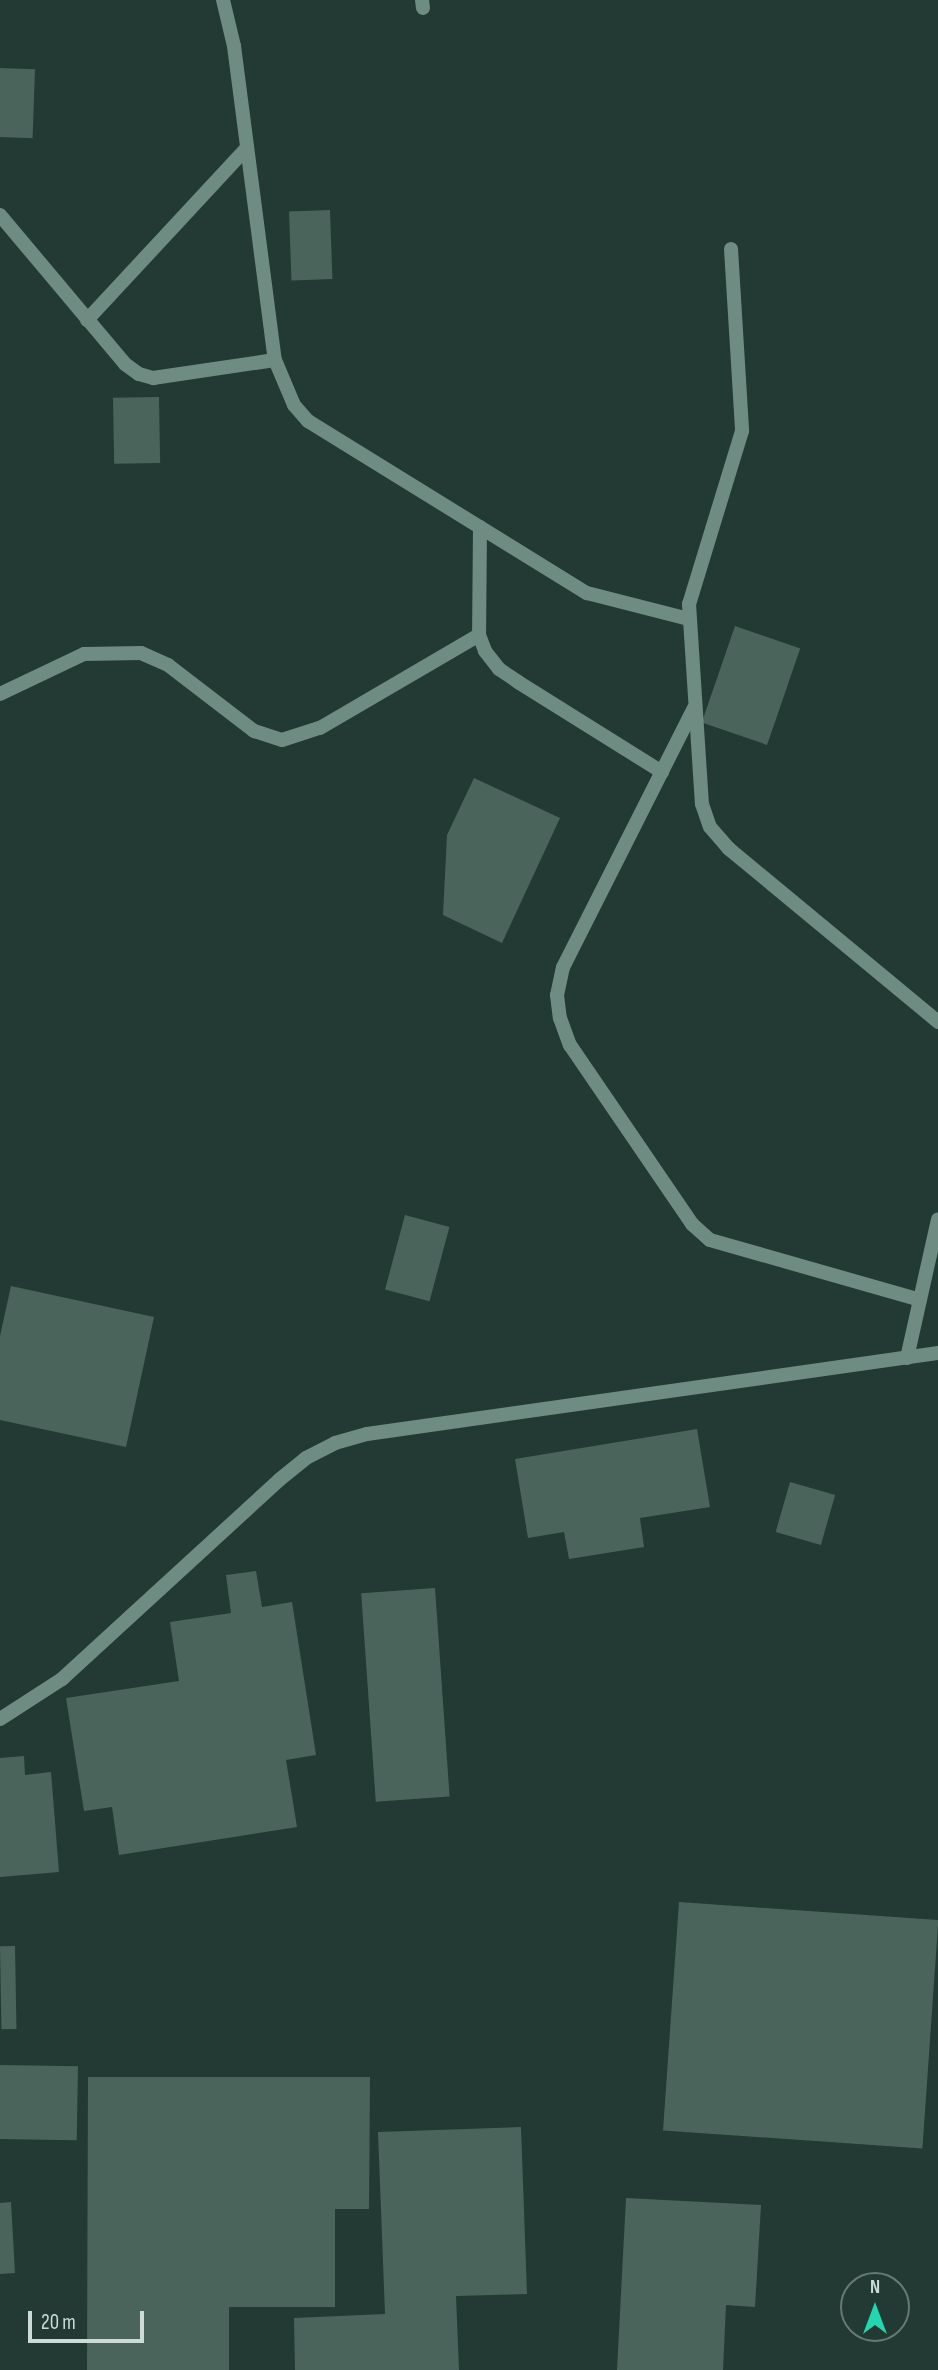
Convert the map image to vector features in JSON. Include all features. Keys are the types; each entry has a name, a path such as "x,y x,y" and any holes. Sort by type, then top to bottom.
{"street":[{"path":"223,0 234,46 275,360 282,383 308,421 601,600 689,619"},
{"path":"87,320 247,148"},
{"path":"0,215 125,364 153,378 275,360"},
{"path":"731,249 742,431 695,579 689,619 702,804 710,828 728,848 938,1022"},
{"path":"480,527 479,635 499,668 662,772"},
{"path":"0,694 84,654 141,653 167,665 254,731 282,740 320,728 479,635"},
{"path":"695,707 563,967 557,995 560,1018 570,1045 692,1224 710,1240 920,1300"},
{"path":"907,1357 938,1219"},
{"path":"0,1719 62,1679 279,1480 306,1458 335,1443 367,1434 938,1353"}],"building":[{"path":"0,68 35,69 33,138 0,137"},
{"path":"330,210 332,279 291,280 289,211"},
{"path":"159,397 160,463 114,464 113,398"},
{"path":"735,626 800,648 767,745 702,722"},
{"path":"474,778 560,818 502,943 443,915 447,835"},
{"path":"405,1215 449,1227 430,1301 385,1289"},
{"path":"11,1286 154,1317 126,1447 0,1420 0,1336"},
{"path":"697,1429 710,1507 640,1518 644,1547 569,1559 564,1532 528,1538 515,1459"},
{"path":"790,1482 835,1495 821,1545 776,1532"},
{"path":"256,1571 262,1607 292,1602 316,1755 286,1760 297,1827 119,1855 112,1807 84,1811 66,1698 179,1681 170,1622 231,1613 226,1575"},
{"path":"435,1588 450,1796 376,1802 361,1593"},
{"path":"24,1756 25,1775 51,1772 59,1872 0,1877 0,1758"},
{"path":"679,1902 938,1920 922,2149 663,2130"},
{"path":"0,1946 15,1946 16,2029 1,2029"},
{"path":"0,2065 78,2066 77,2140 0,2139"},
{"path":"88,2077 370,2077 369,2209 335,2209 335,2307 229,2307 229,2370 87,2370"},
{"path":"521,2127 527,2294 456,2296 459,2370 295,2370 294,2318 385,2314 378,2132"},
{"path":"626,2198 761,2205 755,2307 726,2305 723,2370 617,2370"},
{"path":"11,2202 15,2273 0,2274 0,2203"}]}
